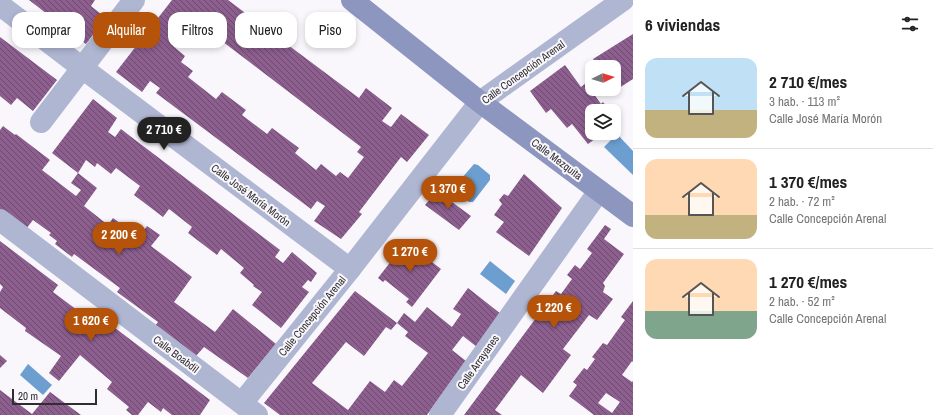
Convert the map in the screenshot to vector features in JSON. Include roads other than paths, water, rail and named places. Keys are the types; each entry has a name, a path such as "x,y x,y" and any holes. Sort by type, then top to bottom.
{"street":[{"path":"40,122 134,0"},
{"name":"Calle Mezquita","path":"352,0 480,102 633,216"},
{"name":"Calle Concepción Arenal","path":"249,409 350,269 480,102 623,0"},
{"name":"Calle José María Morón","path":"0,4 81,67 350,269"},
{"name":"Calle Arrayanes","path":"440,415 599,191"},
{"name":"Calle Boabdil","path":"0,220 249,409"}],"water":[{"path":"621,138 633,151 633,175 604,147 611,140 621,140"},
{"path":"474,164 478,165 490,175 490,180 473,202 469,202 455,190 455,186"},
{"path":"490,261 515,281 506,294 480,274"},
{"path":"28,364 52,385 43,395 20,375"}]}
